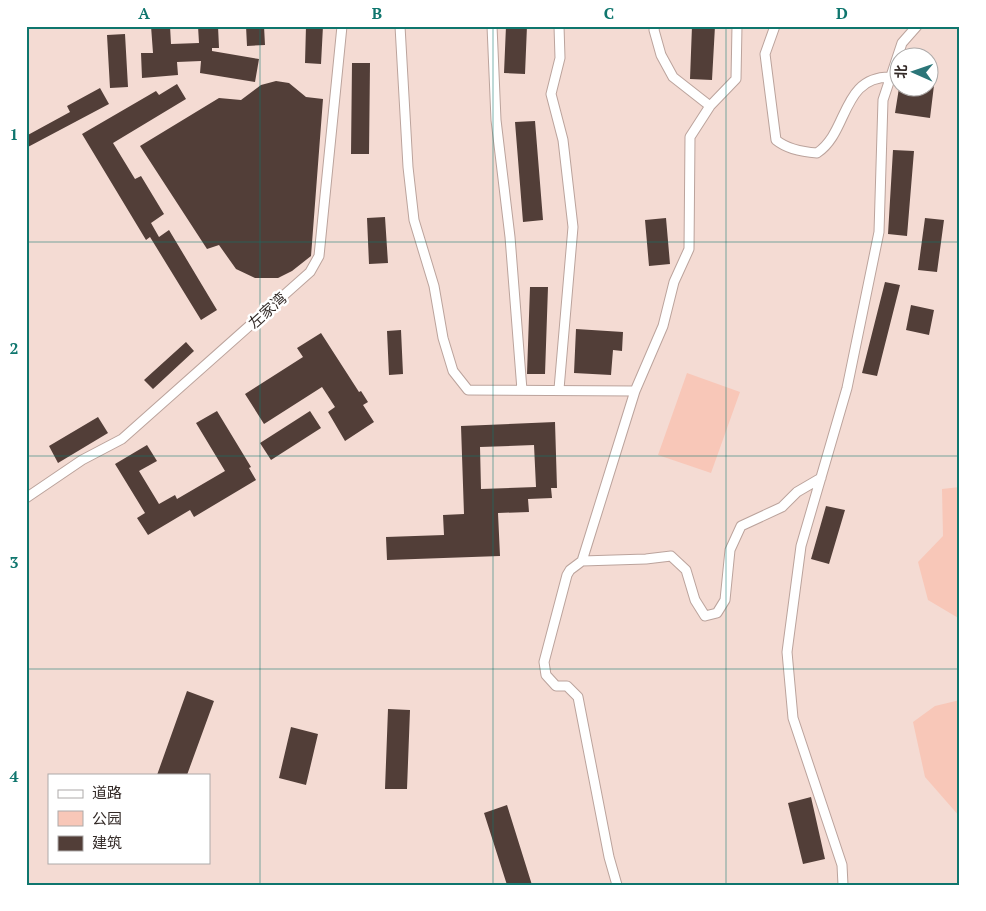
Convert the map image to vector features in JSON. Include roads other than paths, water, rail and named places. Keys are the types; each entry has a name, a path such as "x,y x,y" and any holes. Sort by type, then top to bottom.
{"street":[{"name":"左家湾","path":"26,498 82,460 122,439 310,272 319,256 342,26"},
{"path":"400,26 408,167 414,220 434,286 443,338 453,371 468,390 559,389 635,391"},
{"path":"492,26 496,120 510,237 522,390"},
{"path":"559,26 560,58 551,94 563,140 573,227 572,261 559,389"},
{"path":"655,26 654,30 661,55 673,77 710,106"},
{"path":"617,885 609,857 578,697 567,686 556,686 546,675 544,662 567,575 570,570 582,561 635,391 663,326 674,282 689,248 690,137 710,106 736,78 737,26"},
{"path":"775,26 765,54 776,140 781,144 804,152 817,153 829,140 849,102 858,90 867,82 877,77 888,77"},
{"path":"900,48 902,43 917,26"},
{"path":"843,885 842,866 793,718 787,652 801,546 847,388 879,232 883,100 888,84"},
{"path":"582,561 646,560 671,556 686,570 695,600 705,616 717,613 724,600 730,550 741,526 782,507 797,492 821,478"}]}
